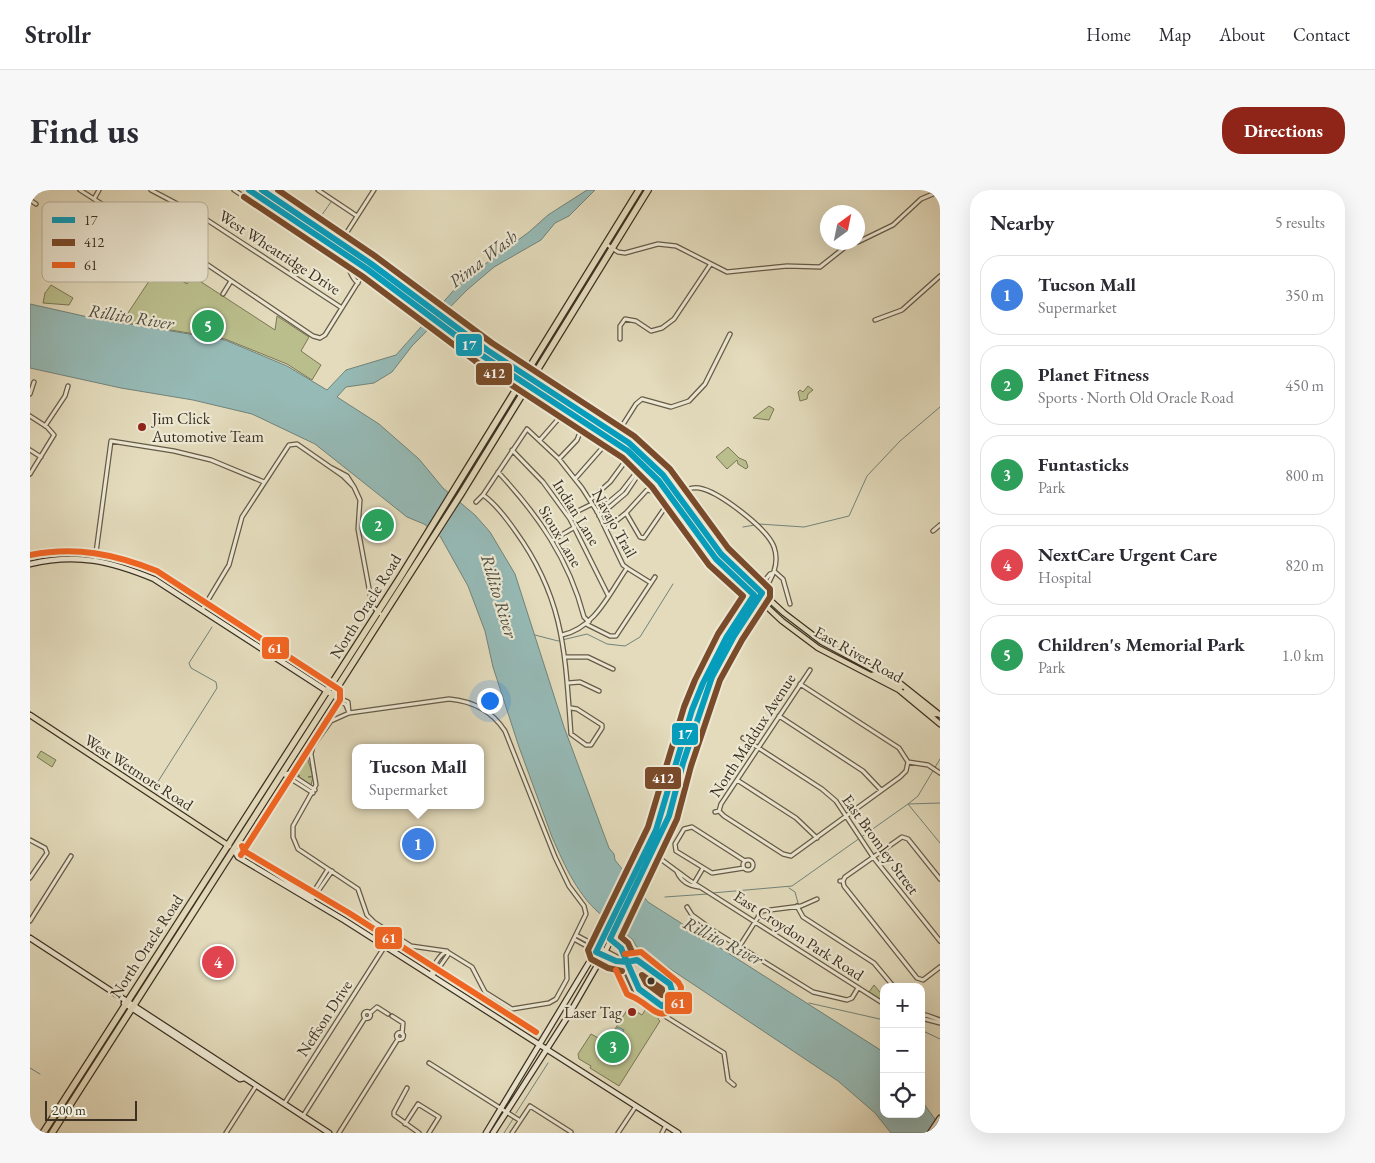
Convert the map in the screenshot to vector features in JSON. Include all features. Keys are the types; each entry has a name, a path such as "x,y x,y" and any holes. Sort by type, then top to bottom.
{"highway":[{"name":"North Oracle Road","path":"52,1133 283,774 377,611 639,190"},
{"name":"North Oracle Road","path":"43,1133 125,1002 406,581 533,380 648,190"},
{"path":"460,496 458,492 467,476 467,469"},
{"path":"406,581 406,573 422,548 420,544"},
{"path":"183,931 182,925 198,900 200,889"},
{"path":"160,967 160,961 176,933 176,927"},
{"path":"84,1082 83,1078 94,1053"},
{"path":"69,1107 71,1098 80,1083 78,1078"}],"main road":[{"name":"East River Road","path":"249,190 367,269 520,382 614,441 644,465 664,488 722,566 792,629 818,648 899,690 940,724"},
{"name":"East River Road","path":"262,190 370,263 431,309 533,380 617,434 649,460 678,495 725,559 762,593 814,637 883,673 910,690 940,714"},
{"path":"30,564 50,560 95,560 126,568 154,579 330,693"},
{"path":"493,1133 547,1049 606,950 668,816 683,763 712,677 756,597 758,589"},
{"path":"486,1133 596,952 609,927 647,849 664,807 692,710 703,683 726,638 756,597 762,593"},
{"path":"872,675 877,674 910,690"},
{"path":"899,690 909,694 934,714 940,714"},
{"name":"West Wetmore Road","path":"30,716 234,850 238,857 303,897 312,900 678,1133"},
{"path":"30,938 125,1002 242,1074 244,1078 329,1133"},
{"path":"133,1007 188,1046 240,1079 244,1078"},
{"path":"188,1046 194,1044"},
{"path":"221,1067 227,1065"},
{"path":"930,1133 940,1118"}],"street":[{"path":"80,190 99,202"},
{"path":"94,199 99,190"},
{"name":"West Wheatridge Drive","path":"151,190 174,202"},
{"path":"234,190 345,263 349,267 352,279 358,283"},
{"path":"318,190 357,216"},
{"path":"340,243 374,190"},
{"path":"865,238 893,226 921,198 940,191"},
{"path":"30,200 36,204"},
{"name":"West Wheatridge Drive","path":"208,221 342,308"},
{"path":"606,244 625,253 658,244 672,245 686,250 710,265 727,272 787,266 820,267 841,250"},
{"path":"208,265 320,340 370,263"},
{"path":"620,339 620,326 625,319 636,321 651,331 668,324 710,265"},
{"path":"876,320 902,310 940,276"},
{"path":"223,294 232,281"},
{"path":"617,434 636,404 642,399 671,407 689,402 705,384 730,334"},
{"path":"30,394 34,382"},
{"path":"45,426 65,396 68,386"},
{"path":"30,416 54,435 30,474"},
{"path":"476,502 483,495 527,429 540,440 560,416 582,432 559,459"},
{"name":"Navajo Trail","path":"540,440 559,459 591,502 623,565 627,568 588,623 576,631 562,636"},
{"path":"95,560 111,441 211,460 264,482"},
{"path":"201,610 229,565 242,516 289,445 296,444 332,468 354,487 360,500 358,529 371,599 377,611 383,616"},
{"path":"568,516 591,502 610,482 624,463 624,459 608,447 603,447 592,463 575,479"},
{"path":"30,450 41,457"},
{"name":"Indian Lane","path":"512,450 543,482 568,516 608,595"},
{"path":"598,514 622,491 639,469 649,460"},
{"name":"Sioux Lane","path":"498,472 524,500 553,540 567,568 584,617 588,623"},
{"path":"678,495 692,488 706,490 753,521 763,530 774,547 774,572 762,593"},
{"path":"606,529 626,513 645,491 649,490 664,502 665,507 644,538 640,537 626,513"},
{"path":"483,495 514,530 534,562 550,597 562,636 566,657 571,708 571,734 580,741 591,745 602,728 600,724 580,710 571,708"},
{"path":"934,531 940,525"},
{"path":"553,540 575,527"},
{"path":"627,568 651,583"},
{"path":"758,589 770,574 774,572"},
{"path":"774,572 783,579 790,604"},
{"path":"588,623 610,636 616,636 655,577"},
{"path":"566,657 580,656 595,659 613,669"},
{"name":"North Maddux Avenue","path":"810,670 717,811 788,856 817,838"},
{"path":"568,683 580,682 600,691"},
{"path":"737,780 796,818 817,838 906,771 908,762 899,748 800,684"},
{"path":"330,693 348,702 349,713"},
{"path":"449,699 479,706 495,718 510,738 562,872 585,908 586,917 565,958 567,980 556,999 550,1003 518,1010 510,1008 486,992 474,969 447,951 411,946 374,922 367,915 358,889 300,851 293,837 294,823 314,792 317,781 311,759 313,746 330,721 349,713 449,699"},
{"path":"779,716 863,771 882,790"},
{"name":"East Bromley Street","path":"743,738 822,789 836,801 873,857 940,941"},
{"path":"908,762 916,762 928,766 940,774"},
{"path":"283,774 289,773 314,792"},
{"path":"688,826 745,861 750,861 752,867 749,870 744,868 712,873 676,851 674,847 684,828 688,826"},
{"path":"940,879 908,839 900,838 841,881 921,981 940,967"},
{"path":"30,840 45,848 47,853 30,878"},
{"name":"East Croydon Park Road","path":"647,849 676,871 680,878 702,888 880,1002"},
{"path":"30,921 71,856"},
{"path":"744,868 745,861"},
{"path":"693,885 703,868"},
{"path":"312,900 313,893 328,869"},
{"path":"312,900 317,896 332,872"},
{"path":"739,947 765,909 798,906 817,899"},
{"path":"798,906 803,917 874,963 891,983"},
{"path":"688,907 688,911 696,918 816,994 847,1000 852,998 858,988"},
{"path":"576,935 621,959 640,1000"},
{"path":"574,939 617,963 630,992 640,1000 724,1053 728,1080 734,1085"},
{"name":"Neffson Drive","path":"284,1104 385,946"},
{"path":"431,976 448,955 447,951"},
{"path":"303,1116 365,1018 365,1013 370,1013 377,1007 403,1023 402,1034 397,1034 398,1039 339,1133"},
{"path":"925,1019 940,1022"},
{"path":"430,1063 519,1120"},
{"path":"226,1133 256,1086"},
{"path":"407,1088 394,1115 419,1133"},
{"path":"405,1124 418,1104 439,1117 429,1133"},
{"path":"512,1133 530,1106 571,1132"},
{"path":"618,1133 636,1106"},
{"path":"662,1133 666,1125"}],"green space":[{"path":"148,282 184,282 187,284 188,282 201,282 275,330 277,316 309,337 301,351 321,365 312,380 287,364 225,339 122,322"},
{"path":"51,285 73,298 69,305 43,303 45,293"},
{"path":"808,386 813,390 808,394 807,399 800,401 798,392 800,390 803,392"},
{"path":"769,406 774,409 769,420 753,418"},
{"path":"728,447 739,458 746,461 748,467 746,469 738,464 737,460 727,469 716,457"},
{"path":"41,751 56,760 52,767 37,757"},
{"path":"308,751 308,760 313,776 308,777 313,777 311,785 293,773 300,776 296,772"},
{"path":"874,985 880,992 880,999 869,992"},
{"path":"629,1007 642,1015 647,1007 660,1015 658,1019 660,1021 619,1086 590,1068 591,1066 579,1059 578,1054 591,1034 600,1039 610,1037"}],"water":[{"name":"Rillito River","path":"587,190 595,190 569,216 555,223 541,240 494,267 467,290 412,346 392,372 374,383 346,387 337,397 379,424 419,459 443,488 475,515 490,532 515,574 564,727 609,848 614,854 615,860 648,902 880,1050 880,1118 925,1118 925,1105 940,1126 940,1133 891,1133 875,1113 838,1081 636,946 633,940 604,917 587,900 573,880 552,837 519,747 493,667 485,631 468,586 440,536 424,524 407,517 315,444 252,414 193,400 121,388 30,368 30,304 88,317 225,340 287,366 327,390 346,370 396,355 462,281 529,232 548,215"},
{"path":"618,1027 624,1030 617,1042 611,1036"}],"pier":[{"path":"450,491 461,501 438,538 427,528"},
{"path":"630,876 640,887 618,931 608,921"}],"waterway":[{"path":"319,219 331,202"},
{"path":"759,524 804,527 849,516 867,476 900,441 940,407"},
{"path":"743,527 755,525"},
{"path":"535,635 558,641 587,634 607,644 625,646 640,637 673,584"},
{"path":"154,788 217,688 216,682 191,668 189,663 212,627"},
{"path":"940,759 918,796 908,804 940,843"},
{"path":"712,893 792,886 908,804 940,803"},
{"path":"789,888 795,892 798,903"},
{"path":"665,897 708,894"},
{"path":"809,1003 880,1019"},
{"path":"925,1032 940,1039"},
{"path":"516,1113 548,1063"},
{"path":"30,1068 40,1074"},
{"path":"504,1133 513,1119"}],"transit line":[{"name":"17","path":"249,190 367,269 483,356 628,451 659,481 716,559 754,595 726,638 703,683 692,710 656,830 596,952 616,961 627,962"},
{"name":"17","path":"262,190 370,263 487,350 629,443 663,475 721,554 762,593 734,636 712,677 683,763 669,816 610,939 621,948 627,962"},
{"name":"412","path":"278,190 375,256 492,343 634,436 670,469 728,548 770,589 770,597 742,640 720,680 691,766 677,819 621,937 628,943 632,952"},
{"name":"412","path":"244,197 362,276 478,363 623,458 652,487 709,565 743,596 718,634 695,680 684,707 648,827 588,950 591,959 608,968 622,971"},
{"name":"61","path":"30,555 63,551 95,553 125,560 157,571 340,690 340,700 241,855"},
{"name":"61","path":"242,846 244,851 349,913 536,1032"},
{"name":"61","path":"616,970 627,994 654,1011 663,1014 673,1009 680,1002 681,987 678,982 641,952 625,954"},
{"name":"17","path":"637,960 670,984 673,994 669,1001 662,1006 639,989 627,962 637,960"},
{"name":"412","path":"642,975 662,989 662,995 646,983 642,975"}],"place":[{"name":"Children's Memorial Park","path":"208,326"},
{"name":"Jim Click Automotive Team","path":"142,427"},
{"name":"Planet Fitness","path":"378,525"},
{"name":"Tucson Mall","path":"418,844"},
{"name":"NextCare Urgent Care","path":"218,962"},
{"name":"Laser Tag","path":"632,1012"},
{"name":"Funtasticks","path":"613,1047"}],"water label":[{"name":"Pima Wash","path":"483,259"}]}
